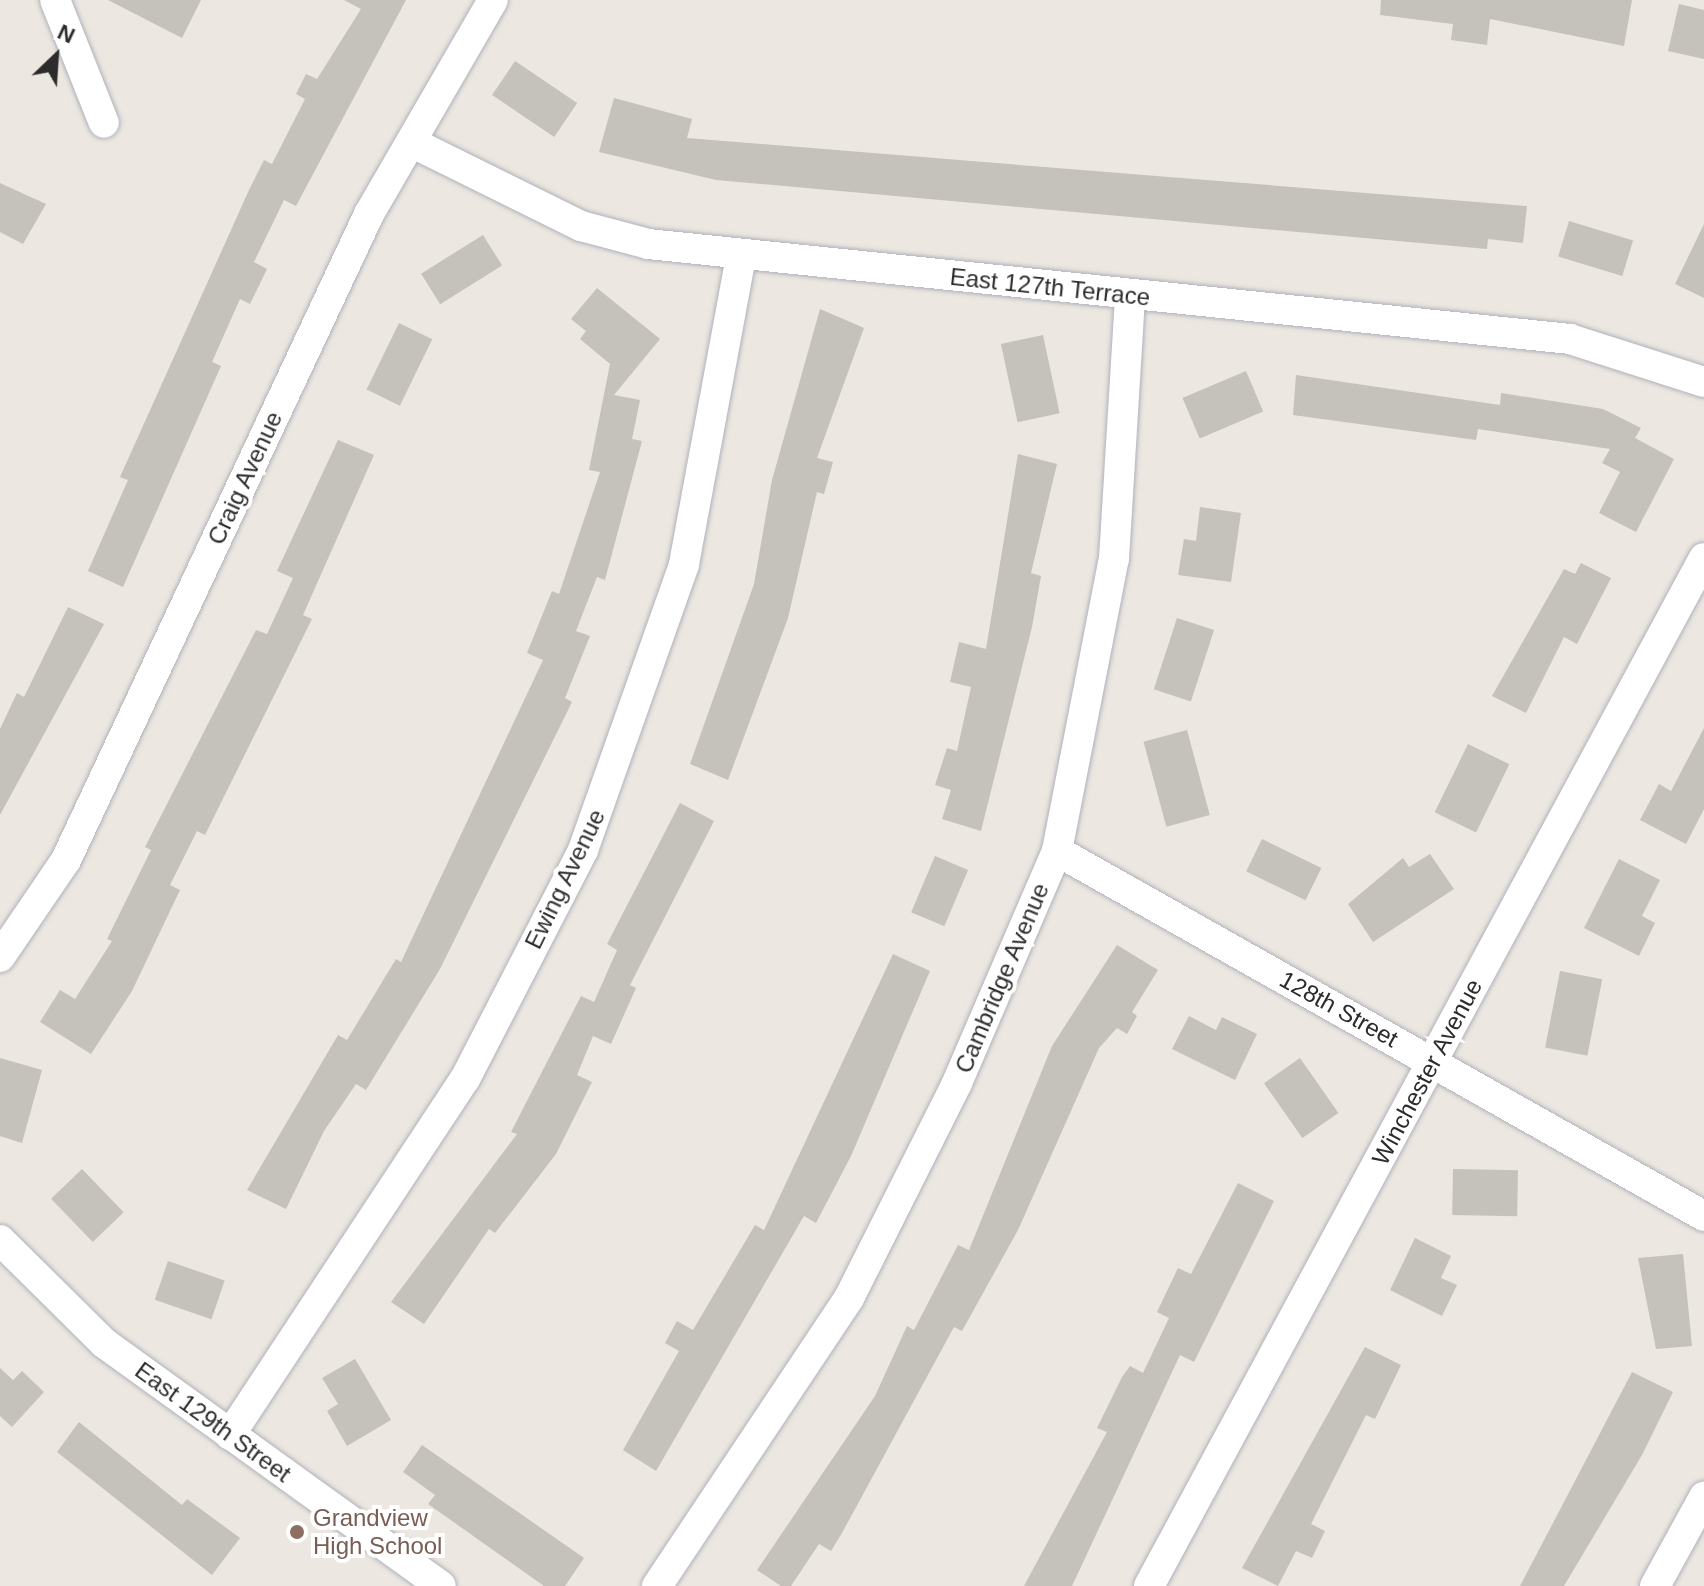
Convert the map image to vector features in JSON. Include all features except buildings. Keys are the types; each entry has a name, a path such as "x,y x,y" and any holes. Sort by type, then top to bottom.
{"street":[{"path":"55,0 104,123"},
{"name":"Craig Avenue","path":"0,957 66,860 369,214 493,0"},
{"name":"East 127th Terrace","path":"411,142 581,226 741,256 1570,339 1704,382"},
{"name":"Ewing Avenue","path":"230,1435 465,1079 583,850 684,564 741,256"},
{"name":"Cambridge Avenue","path":"657,1586 849,1298 957,1083 1057,851 1114,559 1130,295"},
{"name":"Winchester Avenue","path":"1149,1586 1704,558"},
{"name":"128th Street","path":"1057,851 1704,1216"},
{"name":"East 129th Street","path":"0,1240 104,1343 441,1586"},
{"path":"1655,1586 1704,1497"}],"place":[{"name":"Grandview High School","path":"297,1532"}]}
